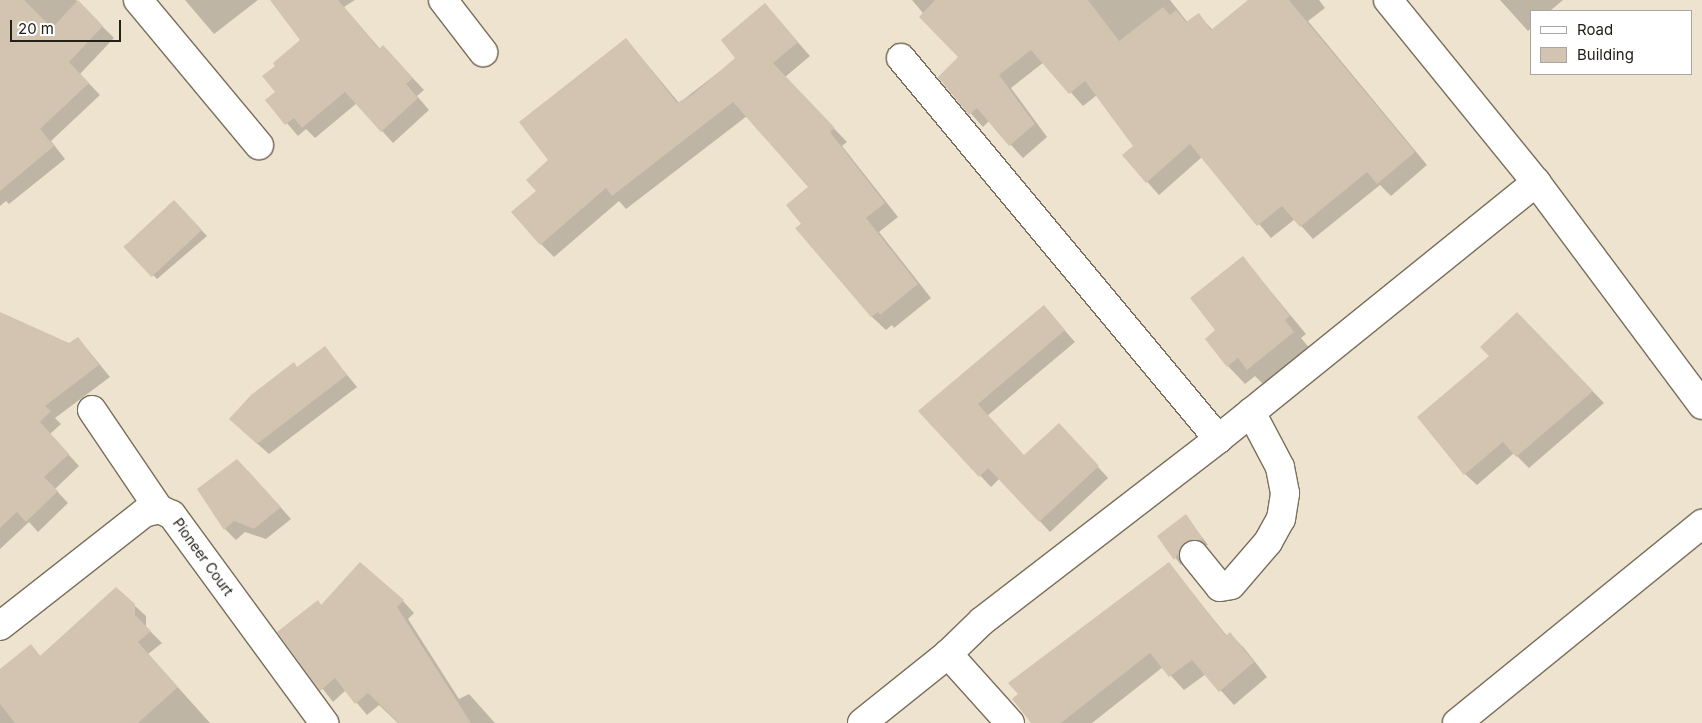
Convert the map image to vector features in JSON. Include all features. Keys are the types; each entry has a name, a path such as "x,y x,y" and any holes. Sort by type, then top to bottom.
{"street":[{"path":"138,0 259,145"},
{"path":"443,0 484,52"},
{"path":"1388,0 1536,182 1702,406"},
{"path":"901,58 1218,439"},
{"path":"862,723 948,654 982,621 1218,439 1536,182"},
{"path":"92,410 159,509"},
{"path":"1194,555 1220,587 1231,586 1268,542 1281,519 1286,492 1280,467 1251,412"},
{"name":"Pioneer Court","path":"0,626 144,513 159,509 172,515 324,723"},
{"path":"1457,723 1702,524"},
{"path":"948,654 1010,723"}],"building":[{"path":"0,0 24,0 52,28 78,0 103,26 69,62 89,83 40,129 54,146 0,191"},
{"path":"270,0 338,0 379,49 383,45 413,78 406,84 418,98 381,132 345,92 302,128 294,118 285,125 265,100 275,92 262,76 275,66 273,63 300,40"},
{"path":"935,0 1088,0 1119,41 1163,7 1170,15 1176,10 1186,22 1199,13 1211,30 1248,0 1289,0 1415,152 1377,184 1367,172 1300,227 1282,206 1257,226 1190,144 1146,183 1122,155 1133,146 1085,81 1069,94 1031,50 999,75 1035,124 1009,146 977,108 969,115 938,77 958,57 919,17"},
{"path":"765,3 798,42 773,63 835,128 830,132 885,203 866,218 918,284 880,315 878,312 871,317 795,228 801,224 786,205 808,187 733,102 612,196 606,188 540,245 511,212 536,191 526,180 548,160 519,122 626,38 677,103 692,95 735,58 721,40"},
{"path":"174,200 202,230 151,277 124,247"},
{"path":"1243,256 1290,316 1285,320 1294,332 1247,370 1238,358 1227,367 1205,339 1215,330 1190,298"},
{"path":"1044,305 1065,330 978,404 1024,455 1059,423 1099,466 1039,522 988,468 979,477 918,411"},
{"path":"0,312 69,343 78,337 99,365 45,406 51,411 40,422 69,454 44,477 58,491 26,522 17,512 0,528"},
{"path":"1517,312 1593,391 1516,457 1503,442 1464,475 1417,417 1489,356 1480,347"},
{"path":"325,346 347,375 257,444 229,419 251,395 294,362 297,367"},
{"path":"237,459 281,507 254,529 234,521 224,530 197,489"},
{"path":"1186,514 1203,539 1185,543 1174,560 1157,536"},
{"path":"360,562 404,600 397,607 471,723 399,723 368,693 355,704 335,678 320,691 277,632 318,600 321,605"},
{"path":"1169,562 1226,636 1230,632 1254,662 1219,692 1192,660 1169,677 1150,653 1061,723 1031,723 1012,699 1018,694 1008,683"},
{"path":"116,587 135,604 135,615 151,631 138,642 178,687 138,723 15,723 0,704 0,669 31,644 40,656"}]}
